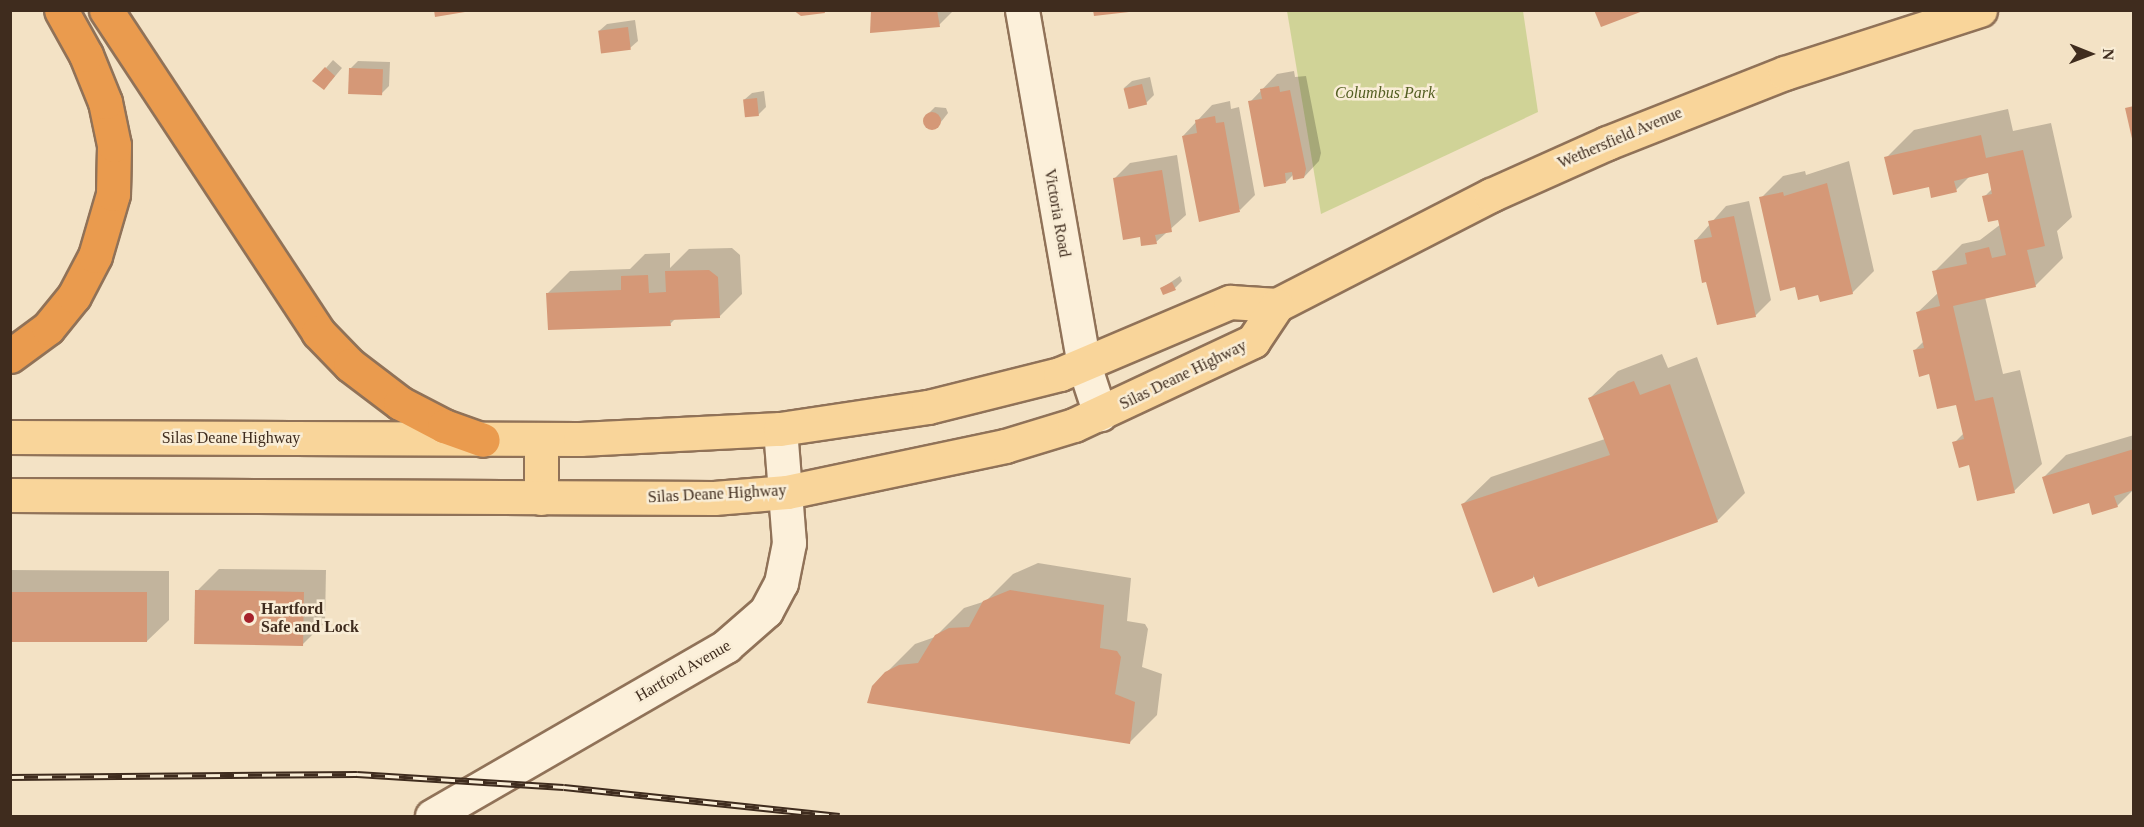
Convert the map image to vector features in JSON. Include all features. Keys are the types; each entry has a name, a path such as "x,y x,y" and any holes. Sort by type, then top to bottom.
{"highway":[{"path":"10,356 48,328 74,296 95,256 112,194 114,145 105,102 86,55 61,10"},
{"path":"106,10 326,341 368,380 400,403 444,426 483,440"}],"main road":[{"name":"Wethersfield Avenue","path":"1277,305 1491,195 1607,142 1785,73 1980,10"},
{"name":"Silas Deane Highway","path":"10,437 541,440 780,429 899,413 1018,386 1084,365 1230,302 1277,305"},
{"name":"Silas Deane Highway","path":"10,495 714,498 787,492 1005,447 1100,414 1253,341 1277,305"},
{"path":"541,440 541,498"}],"street":[{"name":"Victoria Road","path":"1022,10 1084,365 1100,414"},
{"name":"Hartford Avenue","path":"432,816 742,635 766,612 781,583 789,543 787,492 780,429"}],"green space":[{"name":"Columbus Park","path":"1287,11 1523,11 1538,112 1321,214"}],"building":[{"path":"434,10 465,10 465,12 435,17"},
{"path":"793,10 824,10 825,13 801,16"},
{"path":"871,10 937,10 940,27 870,33"},
{"path":"1093,10 1129,10 1129,12 1094,16"},
{"path":"1594,10 1643,10 1643,11 1601,27"},
{"path":"628,27 631,50 601,53 598,31"},
{"path":"325,67 335,76 324,90 312,81"},
{"path":"349,68 383,69 382,95 348,94"},
{"path":"1142,84 1147,104 1129,109 1124,89"},
{"path":"1279,86 1280,92 1290,90 1306,169 1304,178 1293,180 1292,172 1285,173 1286,183 1264,187 1248,101 1262,99 1260,89"},
{"path":"757,98 759,116 745,117 743,99"},
{"path":"2134,106 2134,143 2133,143 2125,108"},
{"path":"932,112 938,115 941,121 938,127 932,130 926,127 923,121 926,115"},
{"path":"1215,116 1216,123 1224,122 1240,212 1199,222 1182,136 1197,133 1195,120"},
{"path":"1981,135 1986,158 2023,150 2045,246 2027,250 2036,287 1953,306 1975,401 1993,397 2015,493 1977,501 1969,465 1959,468 1952,442 1964,439 1956,405 1937,409 1929,374 1919,377 1913,350 1924,348 1916,312 1940,306 1932,271 1967,264 1965,253 1989,247 1992,258 2006,255 1998,220 1988,222 1982,196 1992,194 1988,173 1954,181 1957,192 1931,198 1929,187 1893,195 1884,157"},
{"path":"1162,170 1172,232 1155,235 1157,244 1141,246 1140,237 1123,240 1113,178"},
{"path":"1827,183 1853,294 1820,302 1818,295 1798,300 1795,287 1780,291 1759,197 1783,192 1784,196"},
{"path":"1734,216 1756,317 1717,325 1706,282 1702,283 1694,240 1712,237 1708,221"},
{"path":"709,270 718,277 720,318 670,320 671,326 548,330 546,293 621,290 621,276 648,275 649,293 666,292 665,271"},
{"path":"1172,282 1176,290 1163,295 1160,288"},
{"path":"1634,381 1640,395 1670,384 1718,522 1538,587 1533,574 1533,578 1493,593 1461,504 1610,455 1588,398"},
{"path":"2134,449 2134,490 2114,496 2118,507 2092,515 2089,503 2053,514 2042,477"},
{"path":"195,590 304,592 303,646 194,644"},
{"path":"1010,590 1104,605 1100,648 1117,651 1121,657 1115,694 1135,702 1130,744 867,703 872,686 885,672 899,665 918,663 935,635 949,628 969,627 983,601"},
{"path":"10,592 147,592 147,642 10,642"}],"railway":[{"path":"10,777 357,774 564,787 839,816"}],"place":[{"name":"Hartford Safe and Lock","path":"249,618"}]}
